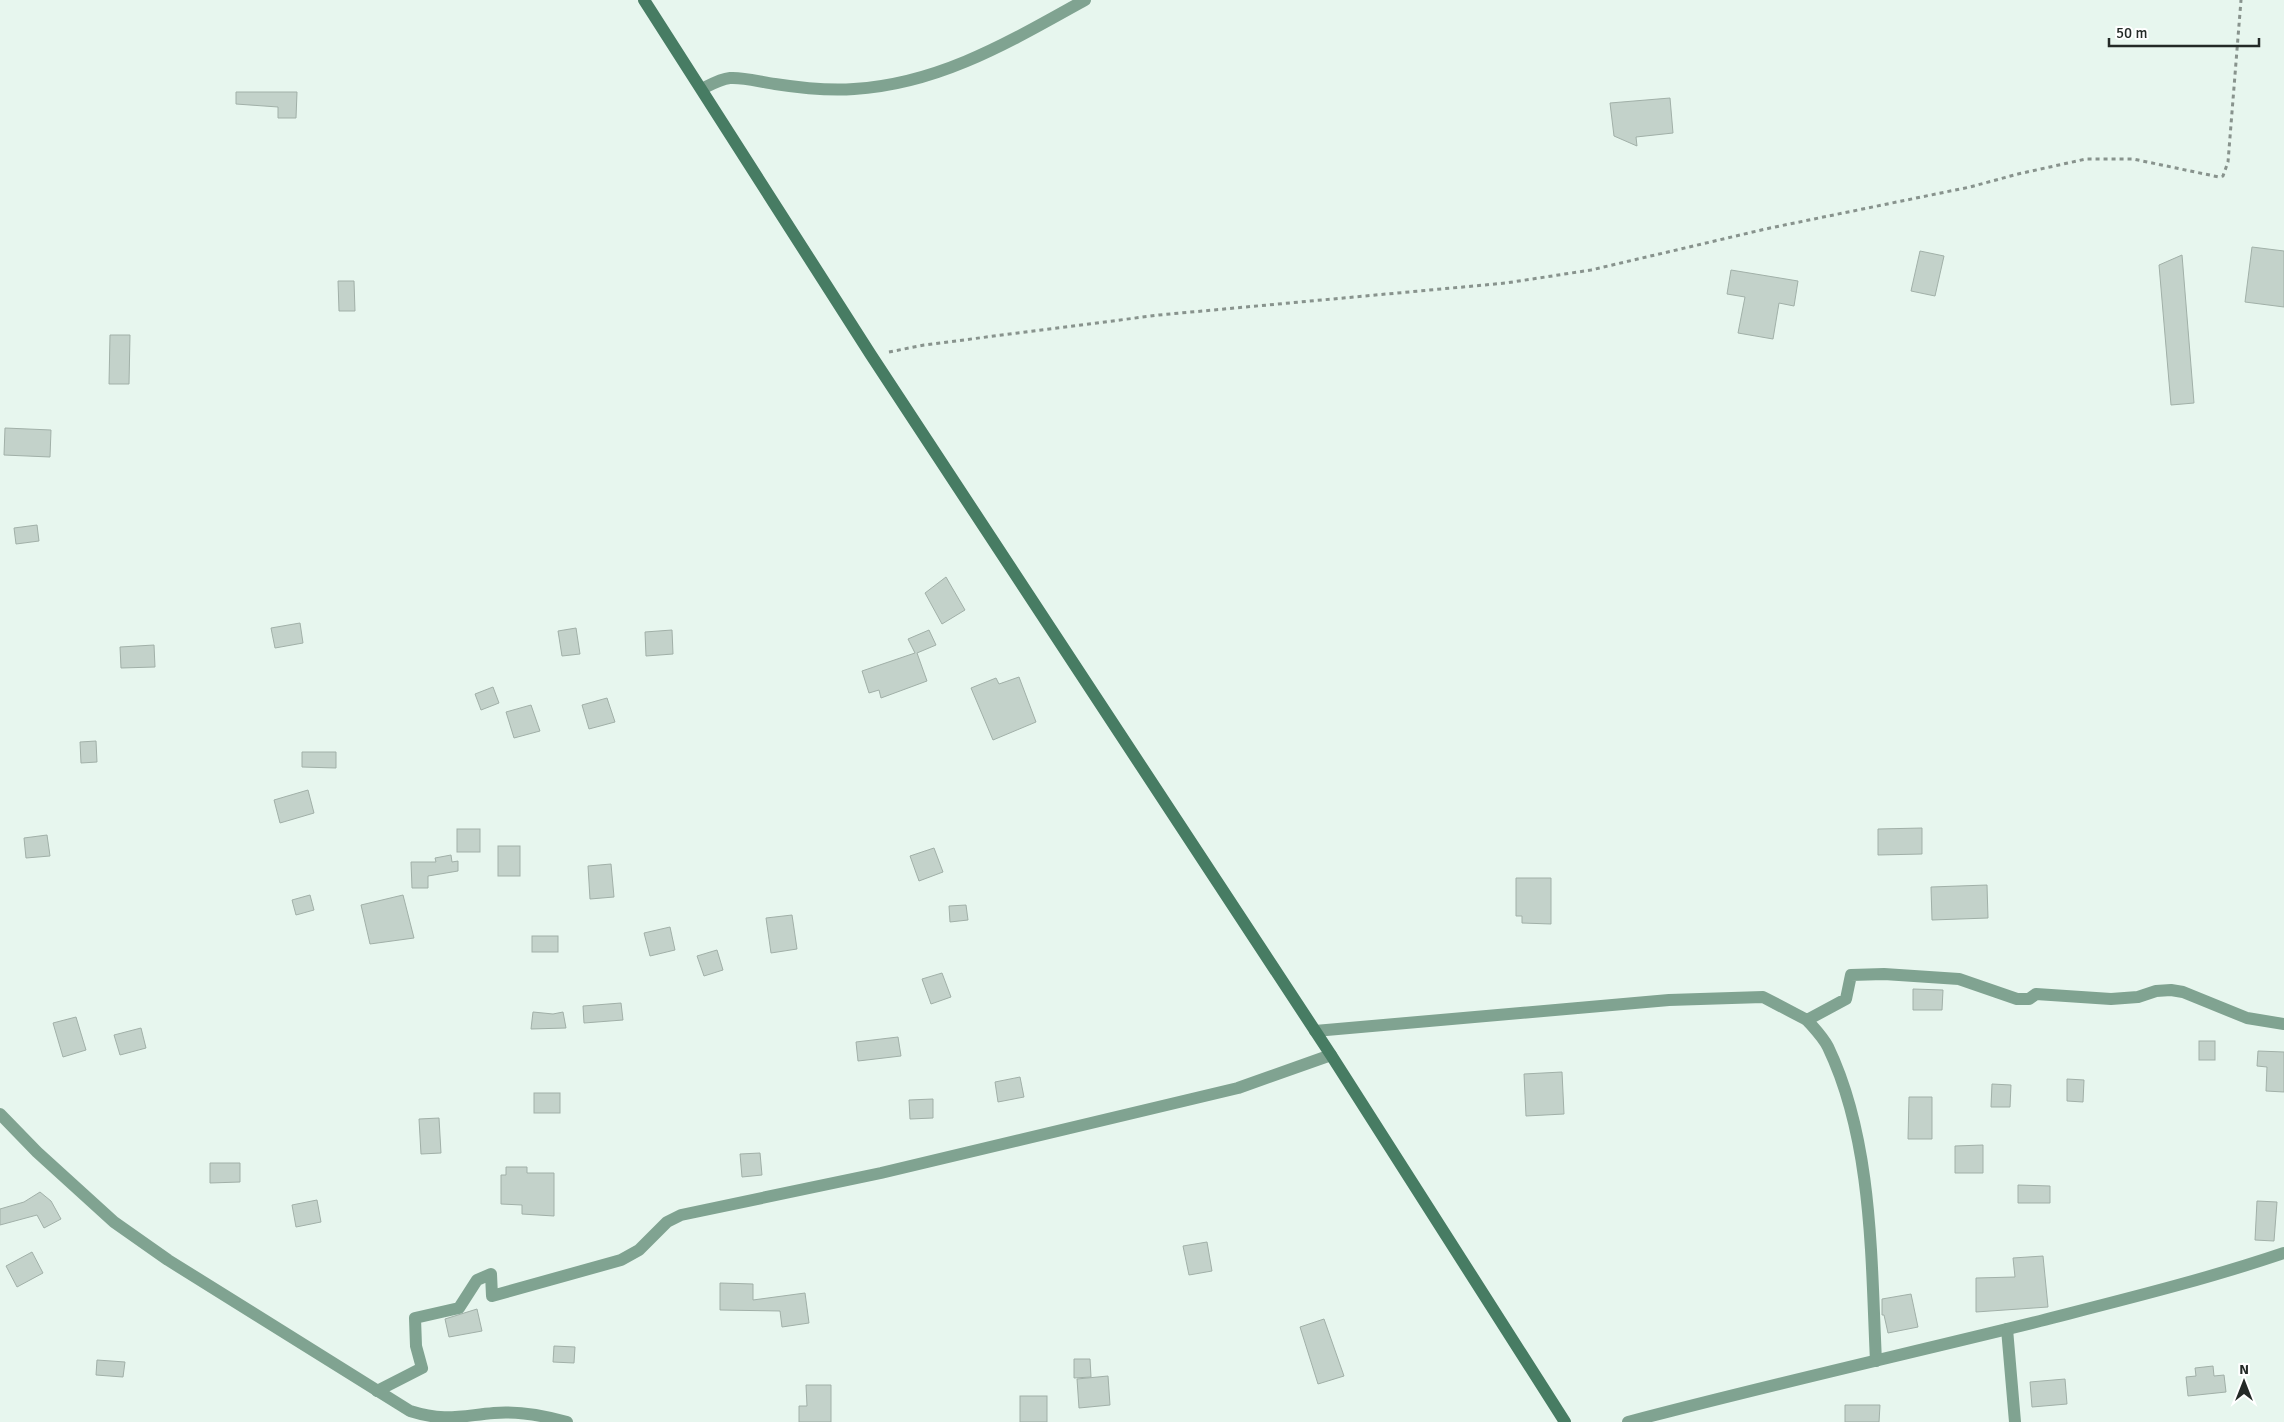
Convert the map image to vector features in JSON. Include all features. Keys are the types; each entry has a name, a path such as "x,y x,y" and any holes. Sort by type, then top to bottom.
{"street":[{"path":"644,0 871,356 1331,1055 1564,1422"},
{"path":"702,89 713,83 733,78 807,89 881,87 912,80 942,72 976,59 1085,0"},
{"path":"1807,1020 1846,999 1851,975 1884,974 1959,979 2016,999 2028,1000 2036,994 2111,1000 2171,990 2183,992 2247,1018 2284,1024"},
{"path":"1315,1031 1659,1001 1763,997 1807,1020 1827,1046 1842,1084 1858,1142 1868,1206 1876,1361"},
{"path":"377,1391 422,1368 416,1346 415,1318 459,1308 477,1280 491,1274 492,1296 621,1260 639,1250 667,1222 681,1215 881,1173 1238,1088 1331,1055"},
{"path":"0,1114 37,1152 114,1222 168,1260 316,1350 410,1411 429,1417 464,1418 496,1413 550,1417 567,1422"},
{"path":"1628,1422 2216,1276 2284,1253"},
{"path":"2007,1329 2014,1422"}],"path":[{"path":"871,356 924,346 1159,315 1506,283 1591,270 1770,228 1970,188 2018,174 2086,159 2133,159 2219,177 2223,176 2228,162 2241,0"}],"building":[{"path":"236,92 297,92 296,118 278,118 278,107 236,104"},
{"path":"1670,98 1673,133 1636,137 1637,146 1614,136 1610,103"},
{"path":"2252,247 2284,251 2284,307 2245,302"},
{"path":"1920,251 1944,256 1935,296 1911,291"},
{"path":"2182,255 2194,403 2171,405 2159,265"},
{"path":"1731,270 1798,281 1794,306 1779,303 1773,339 1738,333 1745,297 1727,294"},
{"path":"338,281 354,281 355,311 339,311"},
{"path":"110,335 130,335 129,384 109,384"},
{"path":"5,428 51,430 50,457 4,455"},
{"path":"37,525 39,541 16,544 14,528"},
{"path":"946,577 965,610 942,624 925,593"},
{"path":"300,623 303,643 275,648 271,628"},
{"path":"576,628 580,654 562,656 558,631"},
{"path":"672,630 673,654 646,656 645,632"},
{"path":"929,630 936,645 917,653 927,681 881,698 879,690 869,693 862,671 915,653 908,639"},
{"path":"154,645 155,667 121,668 120,647"},
{"path":"1019,677 1036,722 993,740 971,688 996,678 999,684"},
{"path":"493,687 499,703 481,710 475,694"},
{"path":"607,698 615,722 589,729 582,705"},
{"path":"531,705 540,731 514,738 506,712"},
{"path":"96,741 97,762 81,763 80,742"},
{"path":"302,752 336,752 336,768 302,767"},
{"path":"308,790 314,813 280,823 274,800"},
{"path":"1922,828 1922,854 1878,855 1878,829"},
{"path":"457,829 480,829 480,852 457,852"},
{"path":"47,835 50,856 26,858 24,838"},
{"path":"498,846 520,846 520,876 498,876"},
{"path":"934,848 943,872 919,881 910,856"},
{"path":"451,855 452,862 458,861 458,871 428,876 428,888 412,888 411,862 436,862 435,858"},
{"path":"611,864 614,897 590,899 588,866"},
{"path":"1516,878 1551,878 1551,924 1522,923 1522,916 1516,916"},
{"path":"1987,885 1988,918 1932,920 1931,887"},
{"path":"310,895 314,910 296,915 292,900"},
{"path":"403,895 414,938 370,944 361,905"},
{"path":"966,905 968,920 950,922 949,906"},
{"path":"792,915 797,949 771,953 766,918"},
{"path":"670,927 675,950 650,956 644,933"},
{"path":"532,936 558,936 558,952 532,952"},
{"path":"717,950 723,970 704,976 697,956"},
{"path":"942,973 951,997 931,1004 922,979"},
{"path":"1913,989 1943,990 1942,1010 1913,1010"},
{"path":"621,1003 623,1020 584,1023 583,1006"},
{"path":"533,1012 553,1014 563,1012 566,1028 531,1029"},
{"path":"76,1017 86,1050 63,1057 53,1023"},
{"path":"141,1028 146,1048 120,1055 114,1035"},
{"path":"898,1037 901,1056 858,1061 856,1042"},
{"path":"2199,1041 2215,1041 2215,1060 2199,1060"},
{"path":"2258,1051 2284,1052 2284,1092 2266,1091 2267,1067 2257,1066"},
{"path":"1562,1072 1564,1114 1526,1116 1524,1074"},
{"path":"1020,1077 1024,1097 998,1102 995,1082"},
{"path":"2067,1079 2084,1080 2083,1102 2067,1101"},
{"path":"1992,1084 2011,1085 2010,1107 1991,1107"},
{"path":"534,1093 560,1093 560,1113 534,1113"},
{"path":"1909,1097 1932,1097 1932,1139 1908,1139"},
{"path":"933,1099 933,1118 910,1119 909,1100"},
{"path":"439,1118 441,1153 421,1154 419,1119"},
{"path":"1983,1145 1983,1173 1955,1173 1955,1146"},
{"path":"760,1153 762,1175 742,1177 740,1154"},
{"path":"210,1163 240,1163 240,1182 210,1183"},
{"path":"506,1167 527,1167 527,1173 554,1173 554,1216 522,1214 522,1205 501,1204 501,1175 506,1175"},
{"path":"2018,1185 2050,1186 2050,1203 2018,1203"},
{"path":"40,1192 51,1201 61,1219 44,1228 37,1215 0,1225 0,1209 24,1202"},
{"path":"317,1200 321,1222 296,1227 292,1205"},
{"path":"2257,1201 2277,1202 2274,1241 2255,1240"},
{"path":"1207,1242 1212,1271 1189,1275 1183,1246"},
{"path":"32,1252 43,1273 17,1287 6,1266"},
{"path":"2043,1256 2048,1307 1976,1312 1976,1278 2015,1277 2013,1258"},
{"path":"720,1283 753,1284 753,1300 805,1293 809,1323 782,1327 780,1311 720,1310"},
{"path":"1911,1294 1918,1327 1888,1333 1884,1315 1882,1315 1882,1299"},
{"path":"477,1309 482,1331 449,1337 445,1319"},
{"path":"1324,1319 1344,1376 1318,1384 1300,1327"},
{"path":"554,1346 575,1347 574,1363 553,1362"},
{"path":"1074,1359 1090,1359 1091,1377 1074,1378"},
{"path":"97,1360 125,1362 123,1377 96,1375"},
{"path":"2213,1366 2214,1376 2224,1375 2226,1392 2188,1396 2186,1377 2196,1376 2195,1368"},
{"path":"1108,1376 1110,1405 1079,1408 1077,1379"},
{"path":"2065,1379 2067,1404 2032,1407 2030,1382"},
{"path":"806,1385 831,1385 831,1422 799,1422 799,1406 807,1406"},
{"path":"1020,1396 1047,1396 1047,1422 1020,1422"},
{"path":"1845,1405 1880,1405 1879,1422 1845,1422"}]}
